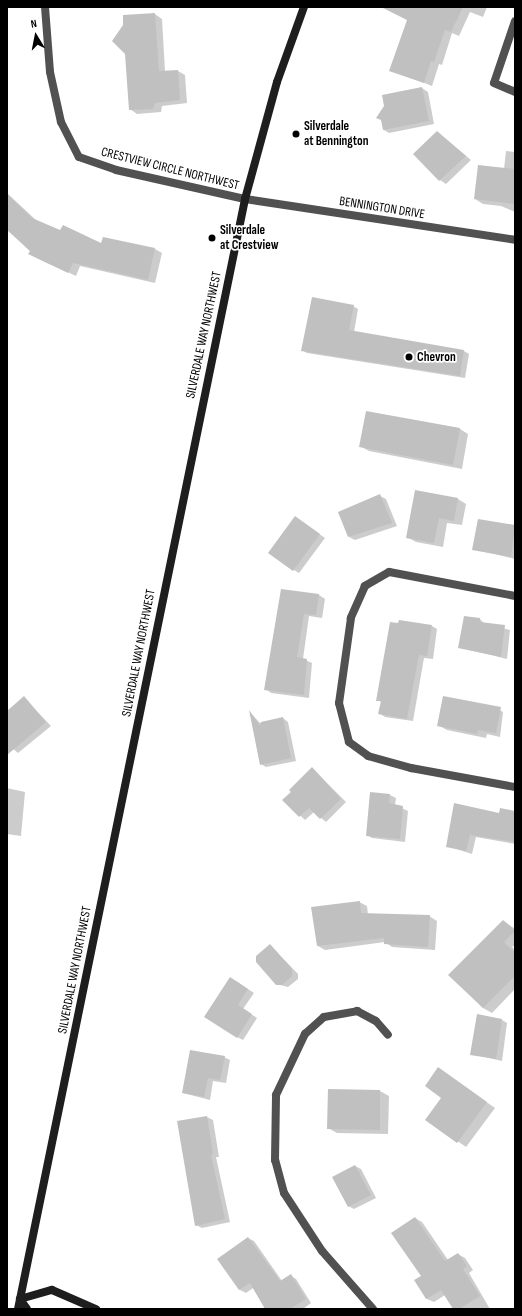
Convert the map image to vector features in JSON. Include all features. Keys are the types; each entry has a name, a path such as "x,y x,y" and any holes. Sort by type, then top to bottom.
{"main road":[{"name":"SILVERDALE WAY NORTHWEST","path":"18,1309 245,199 277,82 304,7"},
{"path":"27,1309 20,1299 52,1290 96,1309"}],"street":[{"name":"CRESTVIEW CIRCLE NORTHWEST","path":"45,7 50,72 60,122 79,157 116,170 245,199"},
{"path":"515,21 494,83 515,92"},
{"name":"BENNINGTON DRIVE","path":"245,199 515,240"},
{"path":"515,596 389,572 365,586 351,618 339,703 349,742 368,756 411,768 515,787"},
{"path":"373,1309 322,1251 284,1193 275,1160 276,1095 305,1034 324,1017 357,1011 376,1021 388,1035"}],"building":[{"path":"381,7 463,7 451,32 445,30 434,62 431,61 424,83 389,71 407,20"},
{"path":"155,13 159,71 178,70 180,100 155,103 153,109 129,110 125,54 112,41 123,25 123,15"},
{"path":"422,87 429,121 383,130 381,120 376,118 384,106 382,95"},
{"path":"437,131 466,156 439,181 413,154"},
{"path":"478,165 515,169 515,204 474,199"},
{"path":"7,194 32,218 60,230 63,225 101,243 103,237 155,248 148,280 73,263 68,273 28,254 30,251 7,230"},
{"path":"312,297 354,305 349,330 464,350 460,376 301,351"},
{"path":"366,411 460,428 453,465 359,447"},
{"path":"415,490 458,498 454,521 439,518 434,543 406,538"},
{"path":"380,494 392,523 348,537 338,512"},
{"path":"295,516 320,534 293,571 268,553"},
{"path":"478,519 515,525 511,557 472,550"},
{"path":"281,589 319,594 316,615 304,614 297,657 307,659 304,695 264,690"},
{"path":"464,616 480,618 480,622 505,625 501,657 458,648"},
{"path":"399,620 432,625 427,656 419,655 407,719 378,714 381,701 376,701 390,622 398,623"},
{"path":"24,696 46,722 7,755 7,711"},
{"path":"443,696 501,707 496,733 478,730 477,734 437,726"},
{"path":"249,710 260,726 261,722 283,717 291,758 260,765"},
{"path":"312,767 341,799 320,819 309,808 299,817 282,800 291,792 289,790"},
{"path":"370,792 390,794 389,803 403,806 400,839 366,836"},
{"path":"454,803 499,813 500,808 515,811 515,842 470,835 466,851 446,847"},
{"path":"360,901 361,913 430,915 428,947 384,944 384,938 317,946 311,907"},
{"path":"503,920 515,931 504,942 515,953 515,976 483,1008 448,975"},
{"path":"270,944 292,969 292,976 282,985 276,985 256,962 256,956"},
{"path":"230,977 248,989 238,1005 252,1014 237,1038 204,1017"},
{"path":"477,1014 502,1019 496,1059 470,1055"},
{"path":"190,1050 225,1056 220,1080 208,1078 204,1097 182,1093"},
{"path":"438,1067 487,1102 457,1143 425,1120 441,1098 425,1086"},
{"path":"328,1089 380,1090 380,1130 327,1129"},
{"path":"207,1116 213,1154 211,1155 225,1219 195,1226 177,1121"},
{"path":"355,1165 371,1195 348,1207 332,1177"},
{"path":"415,1217 445,1261 458,1253 467,1266 463,1269 480,1296 459,1309 453,1309 441,1290 426,1299 414,1280 421,1276 391,1233"},
{"path":"248,1237 280,1281 291,1274 306,1299 290,1309 265,1309 250,1283 239,1290 217,1259"}],"place":[{"name":"Silverdale at Bennington","path":"296,134"},
{"name":"Silverdale at Crestview","path":"212,238"},
{"name":"Chevron","path":"409,357"}]}
